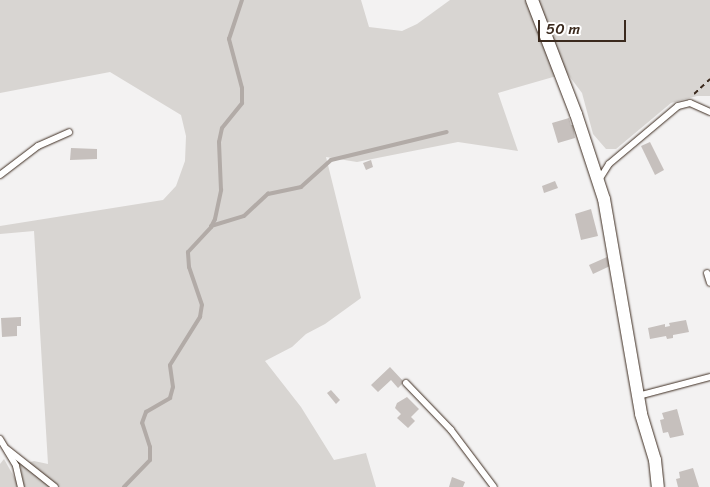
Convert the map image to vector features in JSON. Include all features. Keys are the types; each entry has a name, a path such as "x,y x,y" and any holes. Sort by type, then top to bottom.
{"street":[{"path":"532,0 576,114 604,199 638,396 655,460 658,487"}],"lane":[{"path":"598,181 609,164 678,106 690,103 710,112"},
{"path":"0,175 38,146 69,132"},
{"path":"707,273 710,283"},
{"path":"638,396 710,377"},
{"path":"406,383 451,430 494,487"},
{"path":"0,439 16,466 21,487"},
{"path":"7,449 55,487"}],"path":[{"path":"678,106 710,79"}],"shaded area":[{"path":"0,0 361,0 369,27 402,31 417,24 450,0 710,0 710,96 697,96 671,103 616,149 606,149 593,134 582,93 567,73 498,93 518,151 458,142 357,162 326,157 361,298 325,324 306,334 292,347 265,361 301,407 334,460 366,453 376,487 24,487 20,465 34,461 48,464 34,231 0,234 0,226 163,200 176,186 185,161 186,136 181,115 110,72 0,93"},
{"path":"4,459 18,487 0,487 0,464"}],"building":[{"path":"569,118 571,125 573,125 575,138 558,143 552,123"},
{"path":"650,142 664,170 655,175 641,146"},
{"path":"71,148 97,149 97,159 70,160"},
{"path":"371,160 373,167 366,170 363,163"},
{"path":"555,181 558,188 544,193 542,186"},
{"path":"591,209 598,236 581,240 575,214"},
{"path":"607,257 610,266 593,274 589,265"},
{"path":"21,317 21,326 17,326 17,336 2,337 1,318"},
{"path":"686,320 689,332 673,335 673,338 667,339 666,336 650,339 648,328 665,324 665,327 670,326 669,323"},
{"path":"390,367 404,382 398,388 391,380 378,392 371,385"},
{"path":"331,390 340,400 336,404 327,393"},
{"path":"407,397 419,409 411,417 415,421 408,428 397,418 401,414 395,408 397,403"},
{"path":"677,409 684,435 670,438 668,432 663,433 660,420 664,419 662,413"},
{"path":"693,468 699,487 678,487 676,479 680,478 679,472"},
{"path":"452,477 465,482 463,487 449,487"}],"waterway":[{"path":"124,487 150,460 150,447 142,423 146,412 170,398 173,387 170,365 200,317 202,305 189,267 188,252 211,227 215,219 221,190 219,142 222,128 242,103 242,88 229,39 242,0"},
{"path":"211,226 244,216 268,194 301,187 331,160 447,132"}]}
